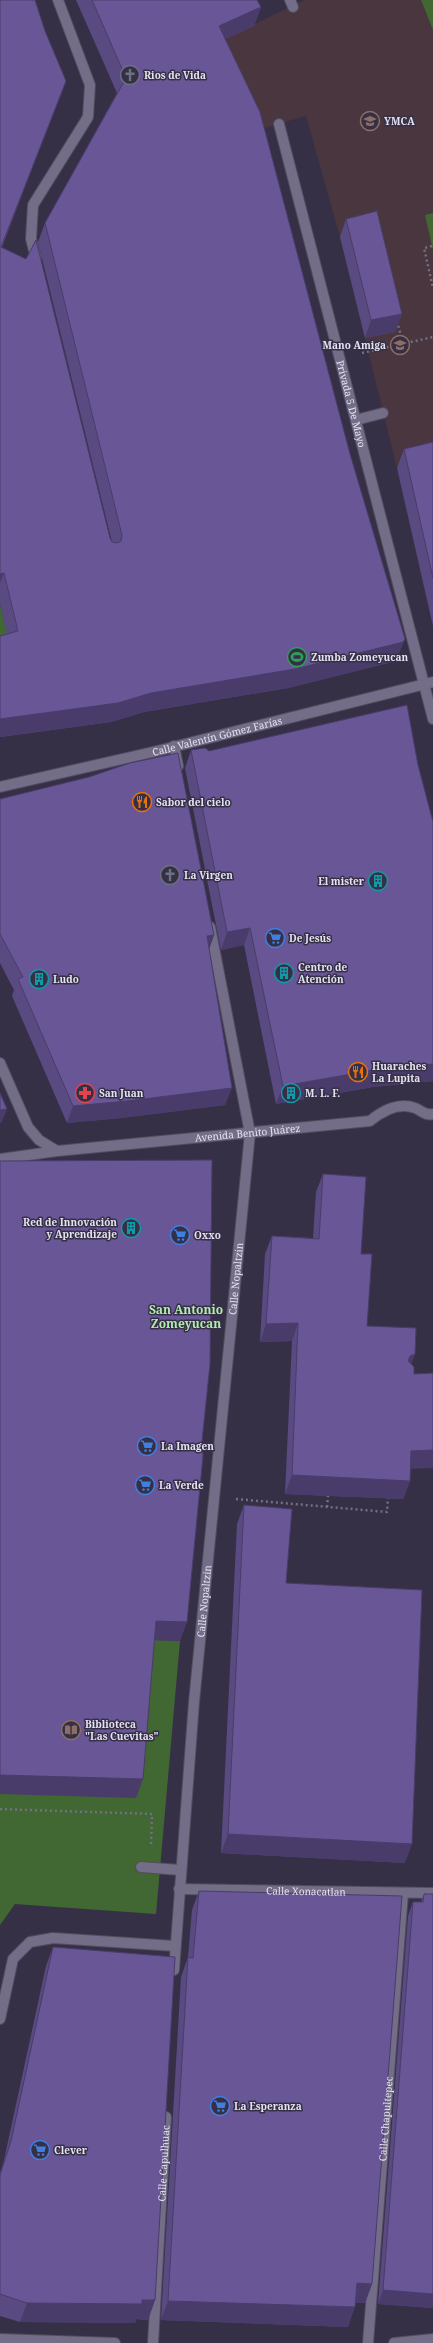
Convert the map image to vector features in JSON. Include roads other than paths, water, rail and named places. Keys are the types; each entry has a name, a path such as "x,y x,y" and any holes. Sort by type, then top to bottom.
{"street":[{"path":"39,270 32,239 33,205 88,117 90,85 58,0"},
{"name":"Privada 5 De Mayo","path":"279,124 356,420 429,683 433,719"},
{"path":"356,420 383,413"},
{"name":"Calle Valentín Gómez Farías","path":"0,787 429,683"},
{"path":"174,746 180,778"},
{"name":"Calle Nopaltzin","path":"179,1889 207,1564 250,1134 209,919"},
{"path":"0,1063 28,1127 39,1140 57,1151"},
{"name":"Avenida Benito Juárez","path":"0,1159 57,1151 250,1134 370,1121 381,1112 396,1107 414,1108 428,1115 433,1114"},
{"path":"141,1867 180,1870"},
{"path":"173,1977 179,1889"},
{"name":"Calle Xonacatlan","path":"179,1889 403,1894 433,1893"},
{"name":"Calle Chapultepec","path":"368,2343 403,1894"},
{"path":"0,2019 13,1958 30,1942 53,1938 175,1946"},
{"name":"Calle Capulhuac","path":"153,2343 166,2105"},
{"path":"0,2339 115,2343"},
{"path":"394,2343 433,2339"}],"place":[{"name":"Rios de Vida","path":"130,75"},
{"name":"YMCA","path":"370,121"},
{"name":"Mano Amiga","path":"400,345"},
{"name":"Zumba Zomeyucan","path":"297,657"},
{"name":"Sabor del cielo","path":"142,802"},
{"name":"La Virgen","path":"170,875"},
{"name":"El mister","path":"378,881"},
{"name":"De Jesús","path":"275,938"},
{"name":"Centro de Atención","path":"284,973"},
{"name":"Ludo","path":"39,979"},
{"name":"Huaraches La Lupita","path":"358,1072"},
{"name":"San Juan","path":"85,1093"},
{"name":"M. L. F.","path":"291,1093"},
{"name":"Red de Innovación y Aprendizaje","path":"131,1228"},
{"name":"Oxxo","path":"180,1235"},
{"name":"La Imagen","path":"147,1446"},
{"name":"La Verde","path":"145,1485"},
{"name":"Biblioteca \"Las Cuevitas\"","path":"71,1730"},
{"name":"La Esperanza","path":"220,2106"},
{"name":"Clever","path":"40,2150"}],"district":[{"name":"San Antonio Zomeyucan","path":"186,1316"}]}
